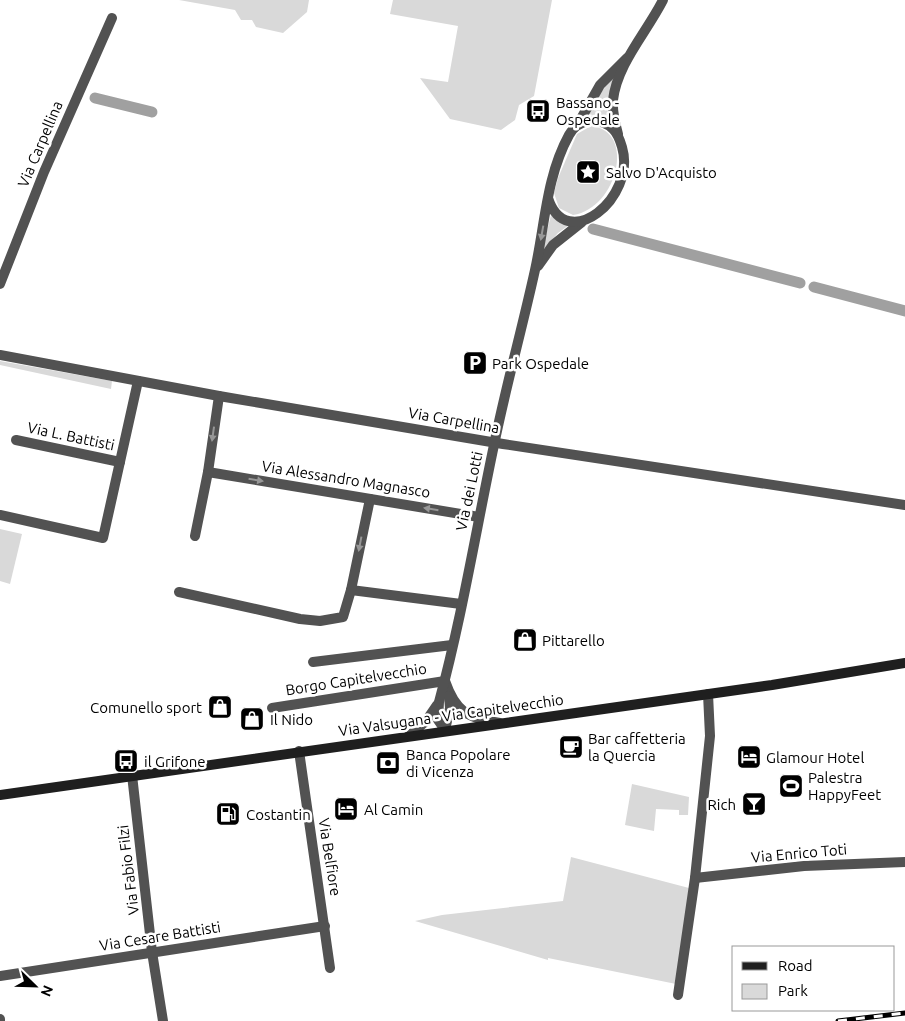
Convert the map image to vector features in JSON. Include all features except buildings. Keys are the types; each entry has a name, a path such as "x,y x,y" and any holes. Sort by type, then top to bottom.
{"main road":[{"name":"Via Valsugana - Via Capitelvecchio","path":"0,795 445,730 708,694 905,663"}],"street":[{"name":"Via dei Lotti","path":"536,268 553,245 605,207 615,196 625,169 624,154 613,116 613,99 618,81 630,56 653,20 663,0"},
{"name":"Via Carpellina","path":"0,284 44,172 112,18"},
{"name":"Via dei Lotti","path":"445,730 450,708 449,693 445,681 494,442 536,268 548,198 569,135 578,124 600,85 630,56"},
{"path":"578,124 595,121 612,129 619,138"},
{"path":"548,198 557,215 570,222 582,222"},
{"name":"Via Carpellina","path":"0,354 219,396 494,442 905,505"},
{"name":"Via L. Battisti","path":"0,515 103,538 138,381"},
{"path":"195,536 208,472 219,396"},
{"name":"Via L. Battisti","path":"16,440 120,462"},
{"name":"Via Alessandro Magnasco","path":"208,472 479,517"},
{"path":"179,592 300,619 320,621 343,617 351,590 370,499"},
{"path":"351,590 461,604"},
{"name":"Borgo Capitelvecchio","path":"313,662 452,645"},
{"path":"445,681 439,702 438,720 445,730"},
{"name":"Borgo Capitelvecchio","path":"272,708 445,681"},
{"name":"Via dei Lotti","path":"449,693 462,712 479,719 501,723"},
{"path":"678,995 695,878 710,729 708,694"},
{"path":"409,736 426,721 439,702"},
{"name":"Via Belfiore","path":"299,751 326,926 330,968"},
{"name":"Via Fabio Filzi","path":"132,775 152,952 163,1021"},
{"name":"Via Enrico Toti","path":"695,878 804,866 905,862"},
{"name":"Via Cesare Battisti","path":"0,976 326,926"}],"green space":[{"path":"179,0 309,0 307,12 283,33 256,27 252,20 241,20 235,10"},
{"path":"393,0 552,0 534,96 519,105 515,120 501,130 450,119 420,78 448,82 458,26 390,14"},
{"path":"617,73 610,120 589,114 602,91"},
{"path":"591,126 605,131 614,141 617,154 616,169 610,185 601,199 589,209 573,215 559,208 554,193 558,178 577,134"},
{"path":"551,215 558,221 569,225 558,233 542,251"},
{"path":"0,361 112,381 111,389 0,365"},
{"path":"0,529 22,534 10,584 0,581"},
{"path":"632,784 689,797 688,815 679,815 679,810 656,809 654,831 625,825"},
{"path":"571,857 689,888 681,985 548,958 548,960 415,921 442,915 563,901"}],"waterway":[{"path":"95,98 152,112"},
{"path":"593,229 800,283"},
{"path":"814,287 905,311"}],"railway":[{"path":"838,1021 905,1013"}],"place":[{"name":"Bassano - Ospedale","path":"538,111"},
{"name":"Salvo D'Acquisto","path":"588,172"},
{"name":"Park Ospedale","path":"475,363"},
{"name":"Pittarello","path":"525,640"},
{"name":"Comunello sport","path":"220,707"},
{"name":"Il Nido","path":"252,719"},
{"name":"Bar caffetteria la Quercia","path":"571,747"},
{"name":"Glamour Hotel","path":"749,757"},
{"name":"il Grifone","path":"126,761"},
{"name":"Banca Popolare di Vicenza","path":"388,763"},
{"name":"Palestra HappyFeet","path":"791,786"},
{"name":"Rich","path":"754,804"},
{"name":"Al Camin","path":"346,809"},
{"name":"Costantin","path":"228,814"}]}
